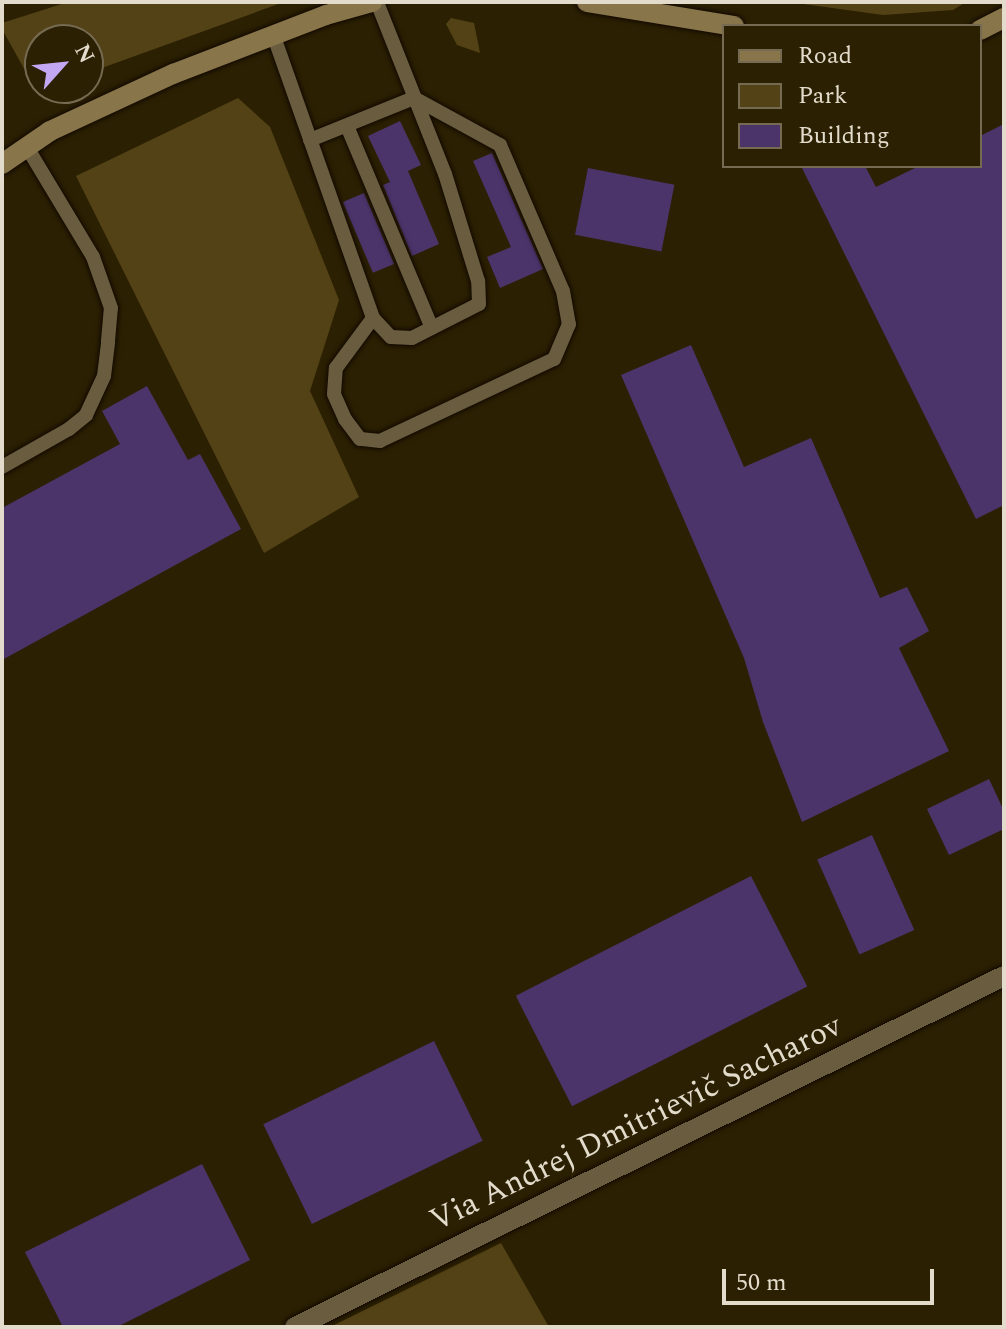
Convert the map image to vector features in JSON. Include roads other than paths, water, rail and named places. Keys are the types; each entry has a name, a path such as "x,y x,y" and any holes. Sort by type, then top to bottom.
{"street":[{"path":"2,164 50,131 173,74 273,34 374,2"},
{"path":"587,2 722,24"},
{"path":"982,29 1004,18"},
{"name":"Via Andrej Dmitrievič Sacharov","path":"295,1327 1004,976"}],"lane":[{"path":"273,34 373,318 391,337 412,338 479,304 478,281 445,174 374,2"},
{"path":"310,140 414,98"},
{"path":"373,318 336,368 334,394 345,419 360,439 380,441 554,359 569,324 563,291 500,145 414,98"},
{"path":"347,126 432,328"},
{"path":"2,467 69,429 86,415 104,376 111,308 93,257 27,147"}]}
